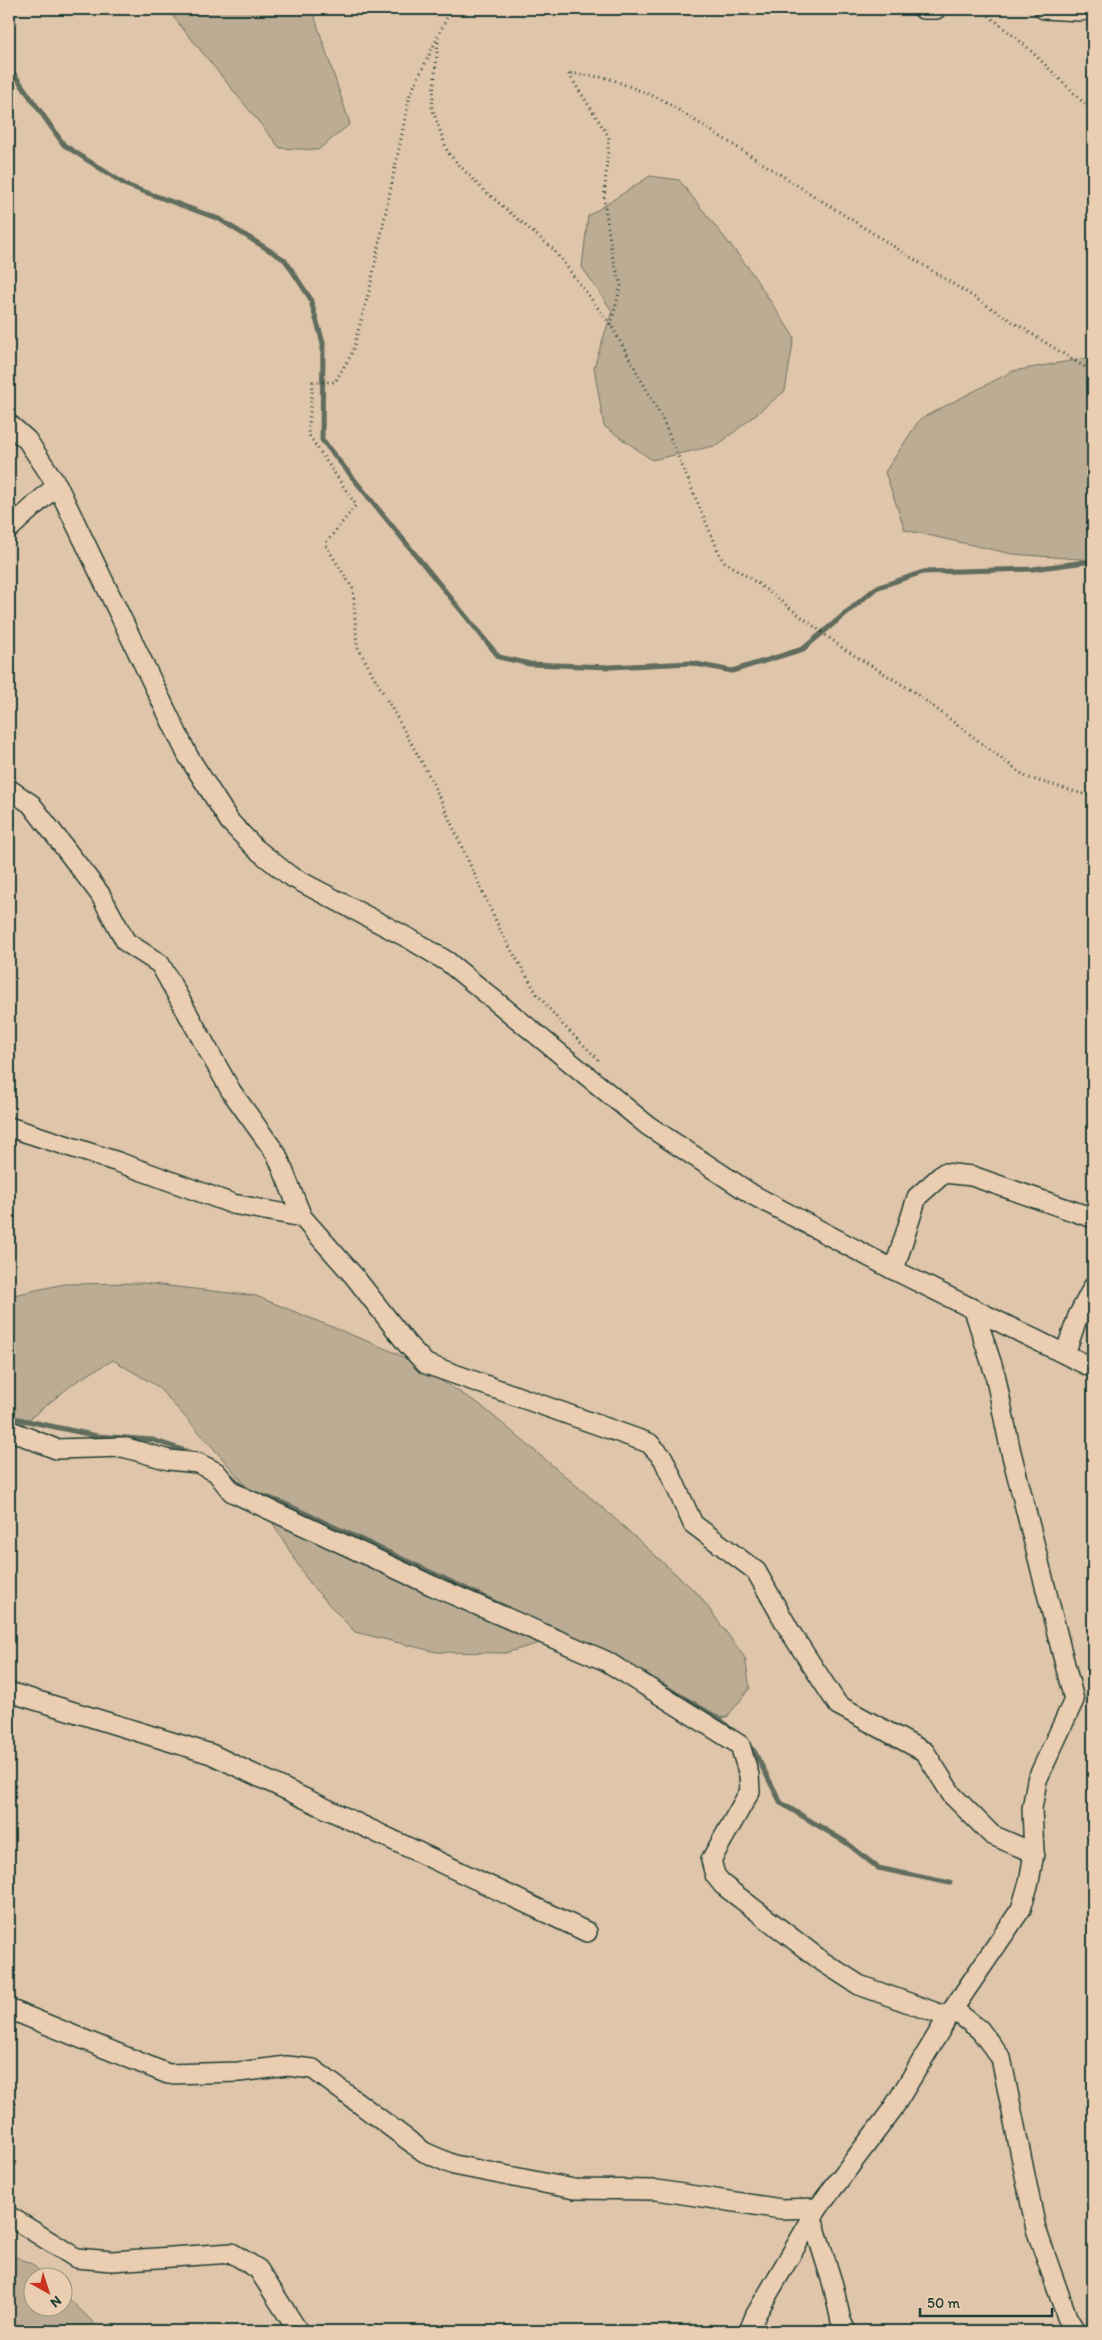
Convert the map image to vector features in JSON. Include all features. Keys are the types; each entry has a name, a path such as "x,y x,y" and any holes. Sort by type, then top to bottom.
{"street":[{"path":"923,9 936,9"},
{"path":"1044,9 1093,10"},
{"path":"9,424 27,440 57,485 188,756 230,822 255,848 290,876 410,939 448,962 647,1125 738,1186 894,1270 1093,1368"},
{"path":"9,529 57,485"},
{"path":"9,788 31,804 100,894 126,942 160,964 231,1090 277,1155 302,1217 354,1276 407,1344 426,1364 650,1443 663,1458 693,1524 756,1571 791,1633 838,1705 925,1752 952,1795 992,1835 1034,1853"},
{"path":"9,1127 118,1162 233,1204 302,1217"},
{"path":"894,1270 917,1196 944,1173 972,1176 1093,1218"},
{"path":"1065,1354 1078,1316 1093,1286"},
{"path":"749,2331 755,2316 815,2213 892,2110 950,2013 1021,1909 1029,1882 1034,1853 1032,1809 1037,1780 1074,1700 1010,1448 995,1374 974,1310"},
{"path":"9,1430 56,1449 123,1447 169,1460 198,1463 216,1472 232,1492 433,1586 606,1661 740,1745 749,1775 750,1791 711,1860 715,1875 723,1886 823,1962 859,1985 950,2013 980,2030 1001,2058 1036,2229 1067,2317 1075,2331"},
{"path":"9,1692 211,1754 587,1932"},
{"path":"9,2009 168,2074 239,2072 287,2066 313,2069 424,2152 454,2165 574,2189 657,2190 815,2213"},
{"path":"815,2213 840,2321 846,2331"},
{"path":"9,2216 76,2258 112,2261 232,2253 258,2269 298,2331"}],"path":[{"path":"451,9 410,95 370,288 352,352 335,382 313,382 308,434 356,505 325,544 353,589 357,646 430,777 507,942 537,994 562,1024 598,1059 599,1086"},
{"path":"981,9 1027,47 1093,112"},
{"path":"438,38 432,108 448,153 480,187 553,249 611,325 661,416 722,560 832,640 914,692 1026,777 1093,797"},
{"path":"611,325 621,286 612,255 604,199 609,137 568,73 608,78 660,99 1080,365 1093,370"}],"shaded area":[{"path":"167,9 312,9 350,124 318,150 280,148"},
{"path":"650,176 679,180 747,266 794,337 785,391 718,445 652,460 604,426 594,367 612,311 582,267 588,216"},
{"path":"1093,357 1093,560 1012,554 905,530 885,472 920,419 1013,371"},
{"path":"143,1283 256,1296 396,1353 479,1404 603,1508 699,1595 745,1658 750,1688 727,1717 695,1720 561,1637 505,1653 436,1652 355,1632 310,1584 260,1502 209,1443 157,1386 113,1360 77,1381 23,1424 9,1430 9,1296 64,1284"},
{"path":"9,2254 32,2264 36,2268 22,2268 22,2318 72,2318 72,2302 102,2331 9,2331"}],"waterway":[{"path":"9,67 64,145 126,185 219,219 285,260 310,298 323,343 322,440 499,657 530,664 610,667 691,663 732,671 803,649 876,588 923,572 1033,569 1093,561"},
{"path":"9,1417 97,1436 153,1440 198,1455"},
{"path":"225,1470 246,1490"},
{"path":"254,1493 281,1502 507,1608"},
{"path":"645,1675 721,1720 729,1728"},
{"path":"746,1744 754,1751 781,1803 847,1843 878,1868 950,1883"}]}
